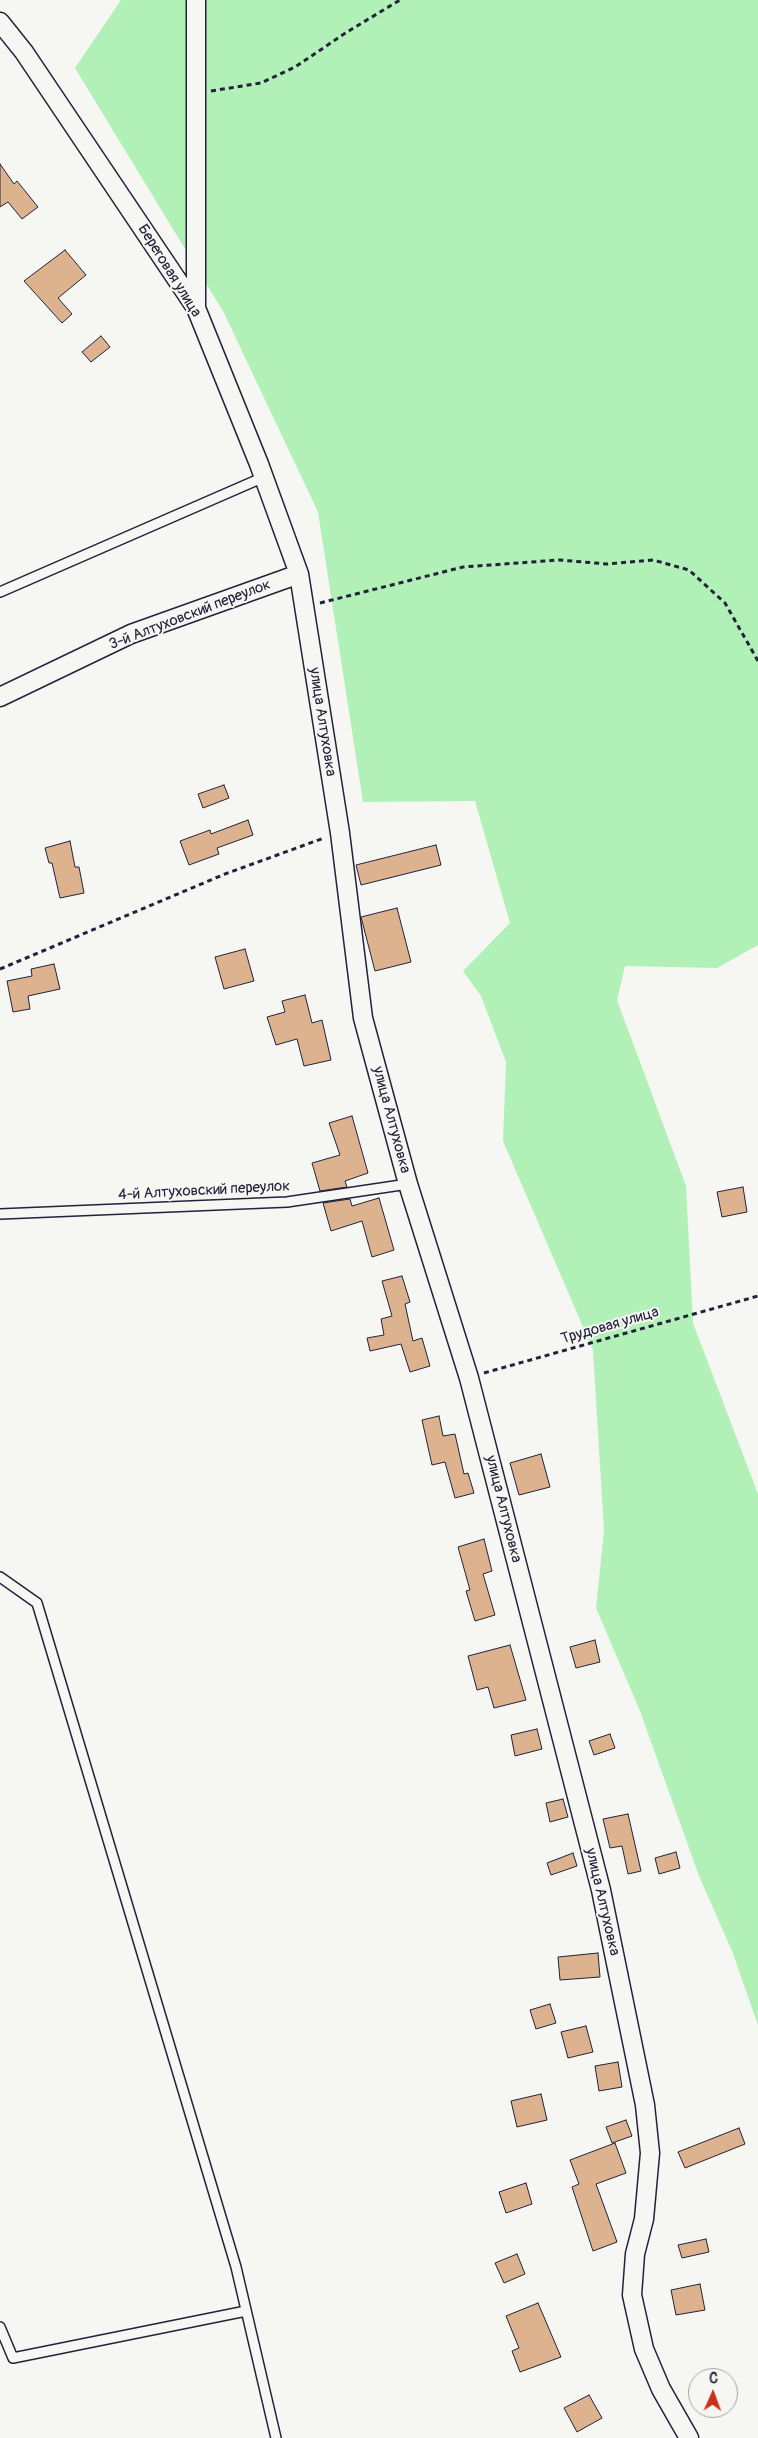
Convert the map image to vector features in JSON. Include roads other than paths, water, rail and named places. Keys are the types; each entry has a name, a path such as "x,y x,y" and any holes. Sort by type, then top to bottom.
{"street":[{"path":"196,7 196,308"},
{"name":"Береговая улица","path":"0,22 24,52 196,308 264,477 299,574"},
{"name":"улица Алтуховка","path":"299,574 340,833 363,1018 408,1184 469,1378 601,1890 644,2104 650,2154 644,2219 635,2254 632,2295 644,2349 662,2389 689,2438"},
{"name":"3-й Алтуховский переулок","path":"0,697 131,634 299,574"}],"lane":[{"path":"0,592 264,477"},
{"name":"4-й Алтуховский переулок","path":"0,1214 287,1202 408,1184"},
{"path":"0,1577 37,1603 236,2267 276,2438"},
{"path":"0,2326 12,2358 246,2311"}]}
